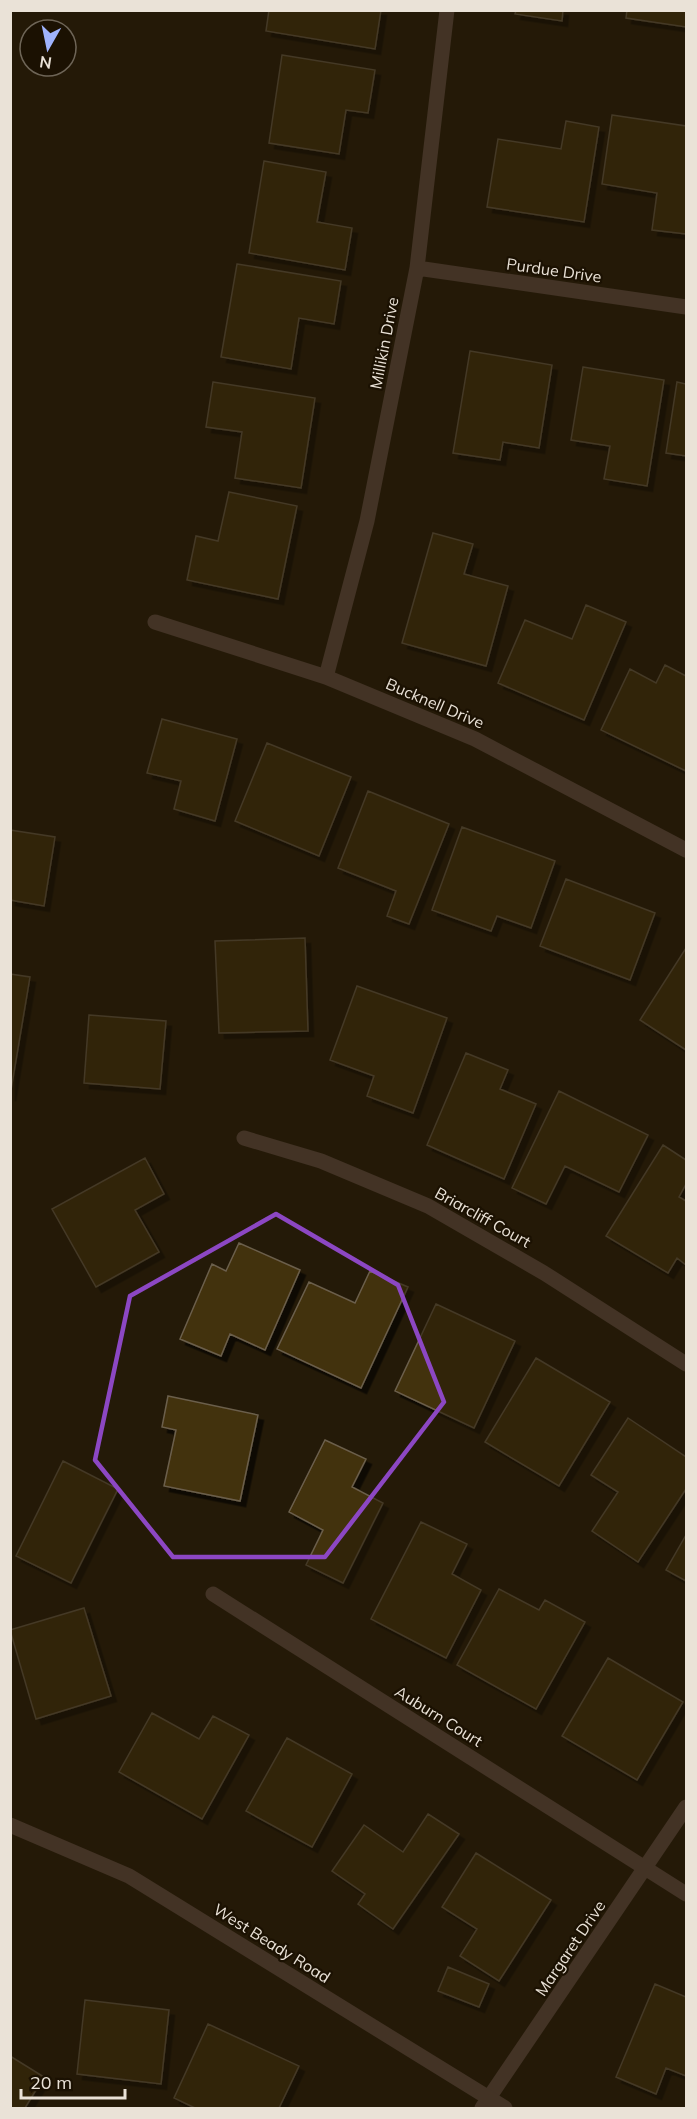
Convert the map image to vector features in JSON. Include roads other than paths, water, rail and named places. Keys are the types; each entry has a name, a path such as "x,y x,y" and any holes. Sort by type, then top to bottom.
{"street":[{"name":"Millikin Drive","path":"326,677 367,521 417,268 447,10"},
{"name":"Purdue Drive","path":"417,268 687,307"},
{"name":"Bucknell Drive","path":"155,622 326,677 475,739 687,850"},
{"name":"Briarcliff Court","path":"244,1138 321,1161 428,1206 544,1273 687,1364"},
{"name":"Auburn Court","path":"213,1594 687,1894"},
{"name":"Margaret Drive","path":"486,2104 687,1807"},
{"name":"West Beady Road","path":"10,1825 129,1876 486,2104 505,2109"}]}
